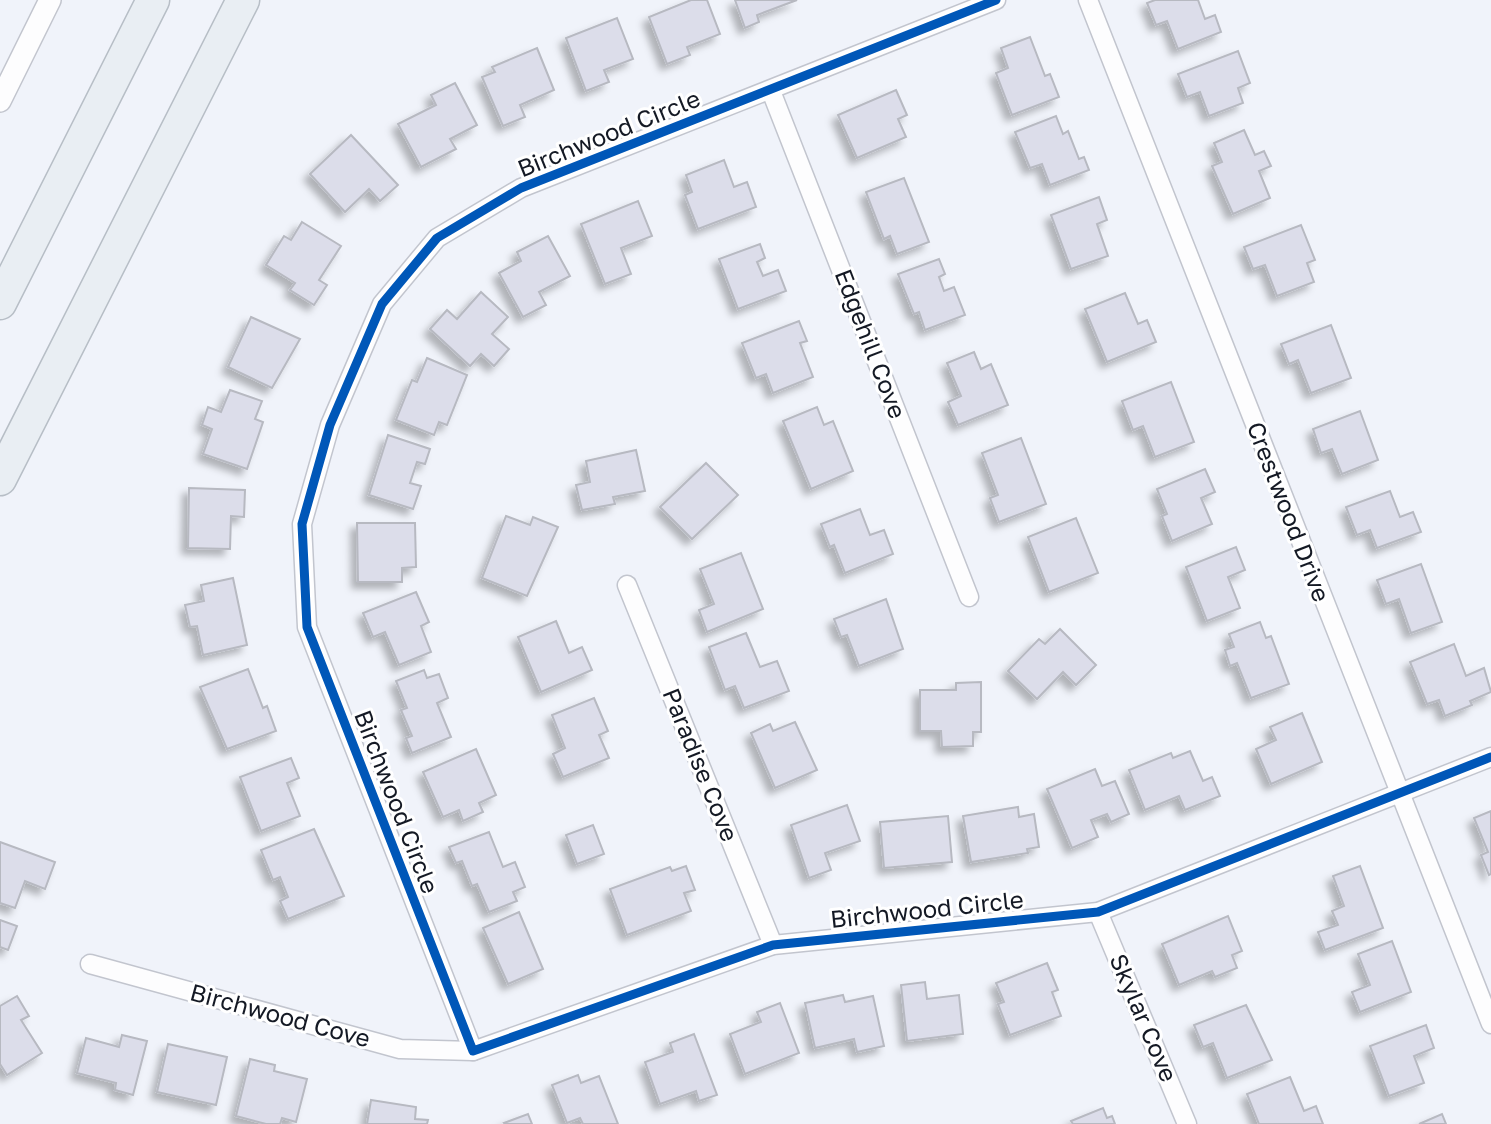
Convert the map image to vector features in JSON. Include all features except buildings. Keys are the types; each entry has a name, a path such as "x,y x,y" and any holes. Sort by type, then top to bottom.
{"highway":[{"path":"0,303 153,0"},
{"path":"0,479 243,0"}],"street":[{"path":"0,101 50,0"},
{"name":"Birchwood Circle","path":"996,0 521,188 437,238 382,304 330,425 302,524 307,627 472,1051 773,945 1098,912 1399,794"},
{"name":"Crestwood Drive","path":"1088,0 1491,1024"},
{"name":"Edgehill Cove","path":"771,91 969,597"},
{"name":"Paradise Cove","path":"626,585 773,945"},
{"path":"1399,794 1491,758"},
{"name":"Skylar Cove","path":"1098,912 1187,1124"},
{"name":"Birchwood Cove","path":"90,964 400,1049 472,1051"}],"cycle path":[{"path":"996,0 521,188 437,238 382,304 330,425 302,524 307,627 473,1051 773,945 1098,912 1491,757"}]}
